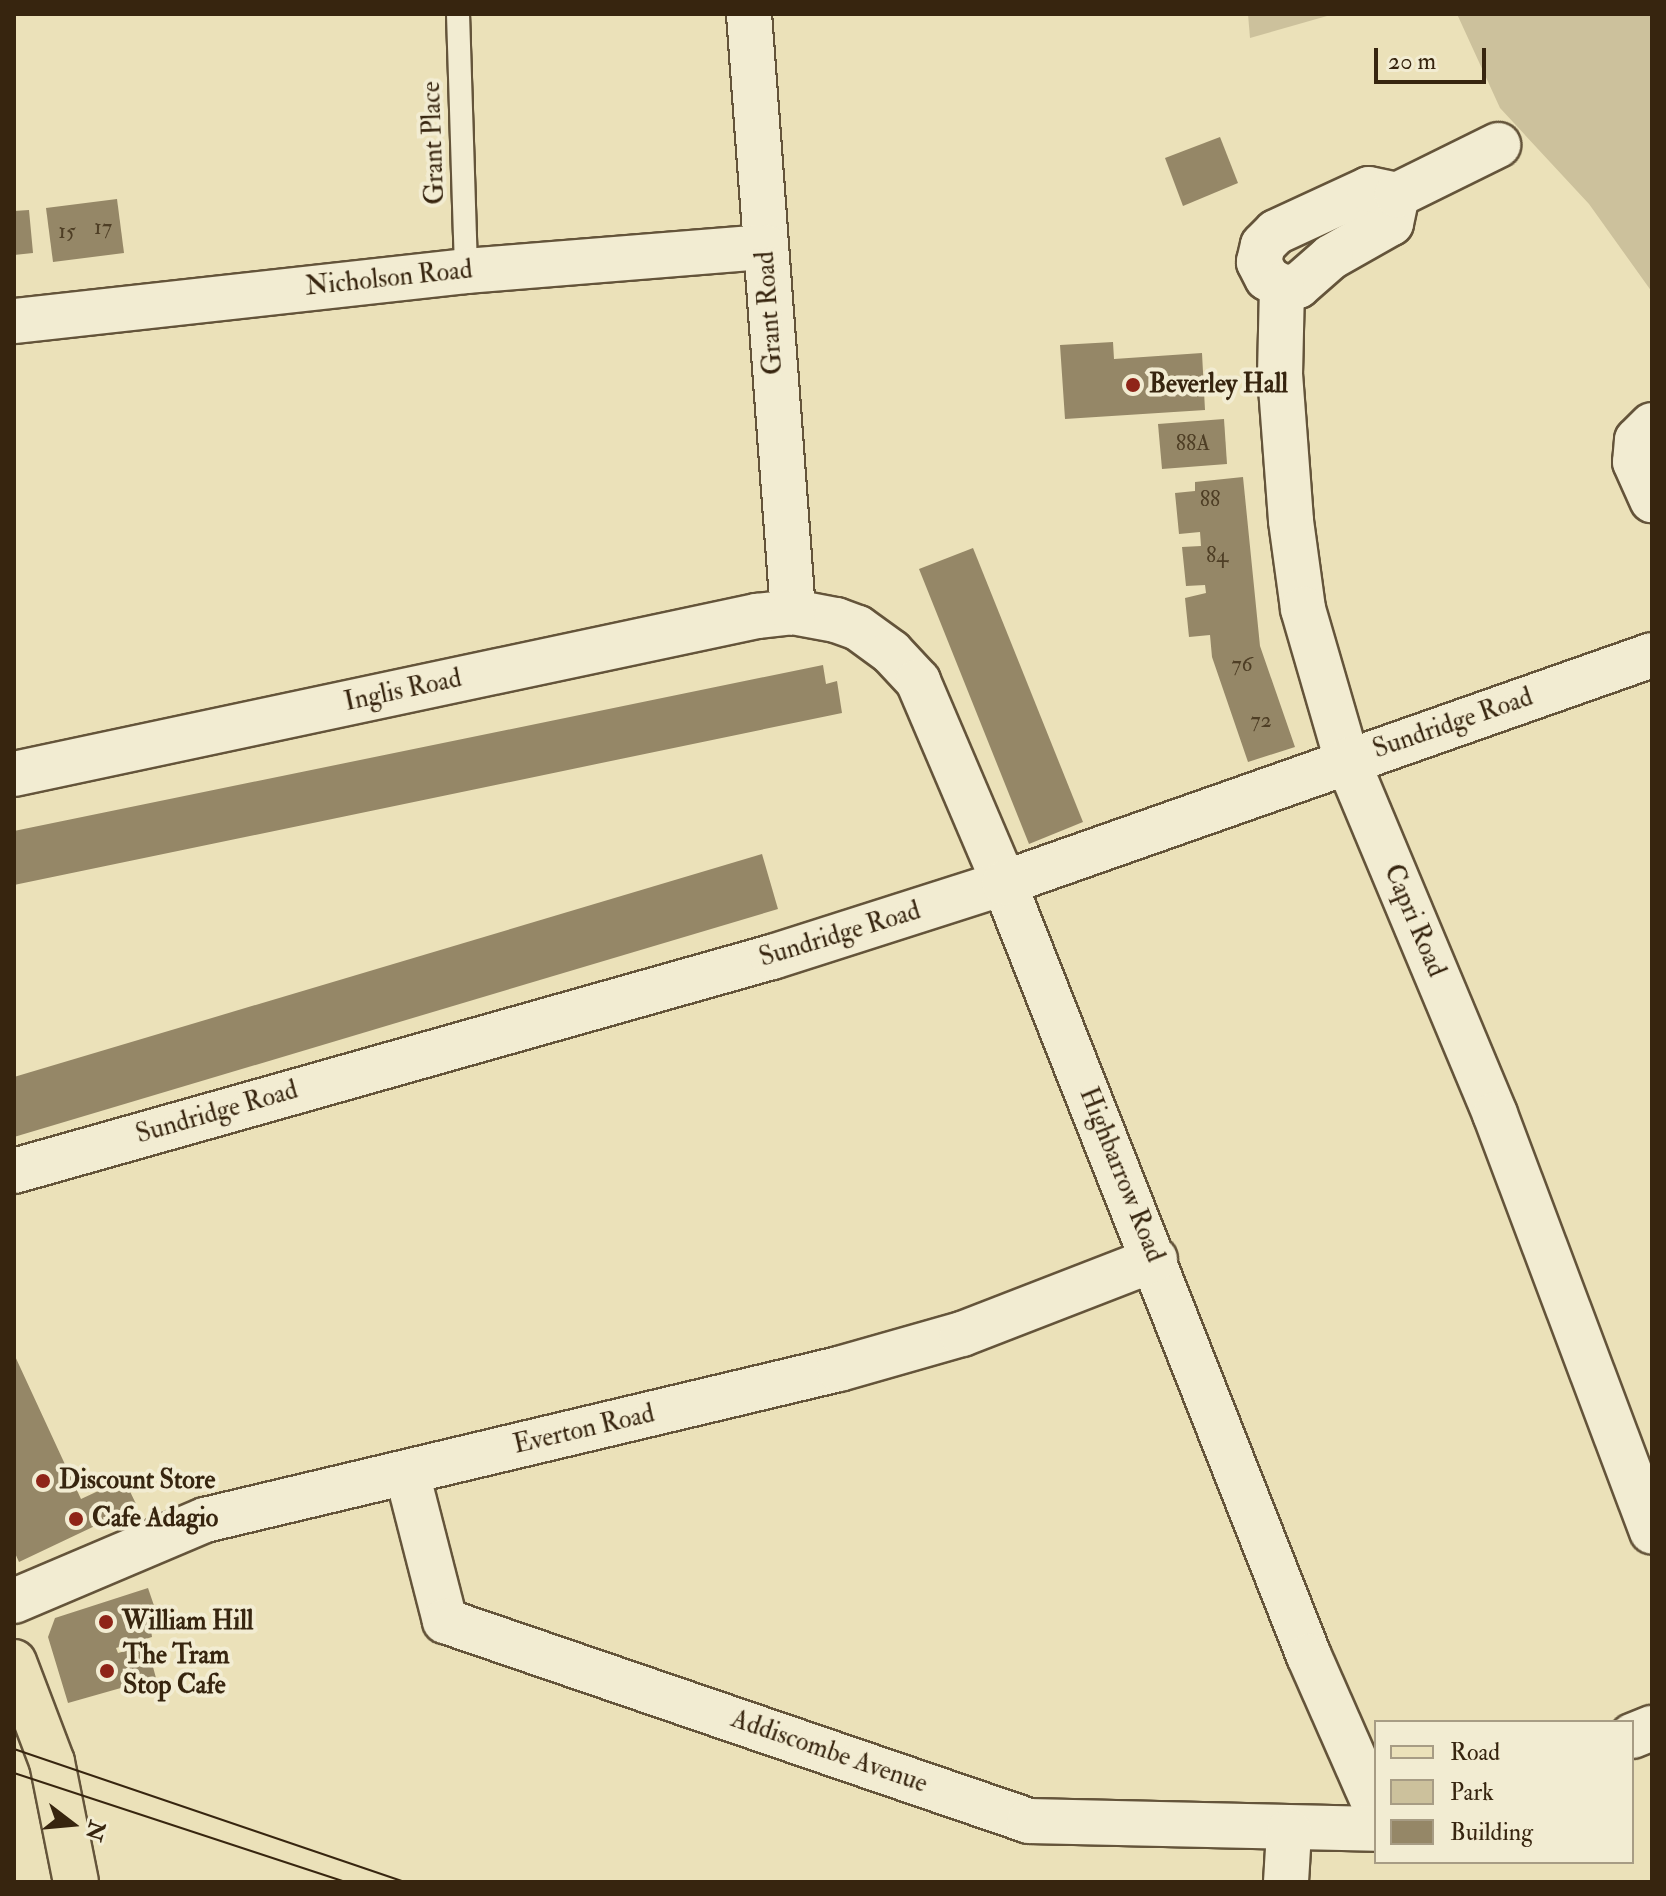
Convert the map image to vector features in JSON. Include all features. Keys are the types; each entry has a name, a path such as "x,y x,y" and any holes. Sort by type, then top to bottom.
{"main road":[{"path":"14,1662 52,1762 76,1882"}],"street":[{"name":"Grant Road","path":"749,14 793,612"},
{"path":"1397,195 1391,223 1331,257 1298,286 1282,287 1267,278 1259,262 1263,245 1311,216 1369,189 1397,195 1498,145"},
{"path":"1311,216 1331,257"},
{"name":"Nicholson Road","path":"14,321 466,271 765,247"},
{"name":"Capri Road","path":"1282,287 1280,374 1293,536 1303,609 1347,760 1495,1114 1652,1531"},
{"path":"1652,425 1637,440 1635,462 1652,500"},
{"name":"Inglis Road","path":"14,774 793,612"},
{"name":"Highbarrow Road","path":"793,612 858,628 918,681 1004,883 1155,1259 1309,1656 1374,1803"},
{"name":"Sundridge Road","path":"14,1171 772,957 1004,883 1652,655"},
{"name":"Everton Road","path":"14,1601 205,1520 839,1369 962,1334 1155,1259"},
{"name":"Addiscombe Avenue","path":"407,1473 445,1621 1029,1821 1289,1831 1374,1829"},
{"path":"1286,1882 1289,1831"}],"lane":[{"name":"Grant Place","path":"458,14 466,271"}],"green space":[{"path":"1248,14 1334,14 1250,38"},
{"path":"1457,14 1652,14 1652,292 1589,204 1500,108"}],"building":[{"path":"1220,137 1238,183 1183,206 1165,158"},
{"path":"117,199 124,253 53,262 46,208"},
{"path":"29,210 33,253 14,255 14,211"},
{"name":"Beverley Hall","path":"1113,342 1114,359 1202,353 1205,410 1065,419 1060,345"},
{"path":"1224,419 1227,464 1162,469 1158,424"},
{"path":"1243,477 1260,646 1295,747 1248,762 1212,657 1210,635 1189,637 1185,598 1206,593 1205,585 1186,586 1182,547 1201,546 1200,532 1179,534 1175,493 1195,491 1195,482"},
{"path":"973,548 1083,822 1029,844 919,569"},
{"path":"823,665 826,684 837,681 842,713 14,885 14,831"},
{"path":"762,854 778,909 14,1137 14,1077"},
{"path":"14,1354 81,1499 124,1479 137,1506 19,1562 14,1551"},
{"path":"148,1588 161,1626 151,1630 152,1637 116,1648 118,1653 147,1645 156,1678 68,1703 48,1637 55,1618"}],"tram line":[{"path":"14,1749 404,1882"},
{"path":"14,1773 346,1882"}],"place":[{"name":"Beverley Hall","path":"1133,385"},
{"name":"Discount Store","path":"43,1481"},
{"name":"Cafe Adagio","path":"76,1519"},
{"name":"William Hill","path":"106,1622"},
{"name":"The Tram Stop Cafe","path":"107,1671"}]}
